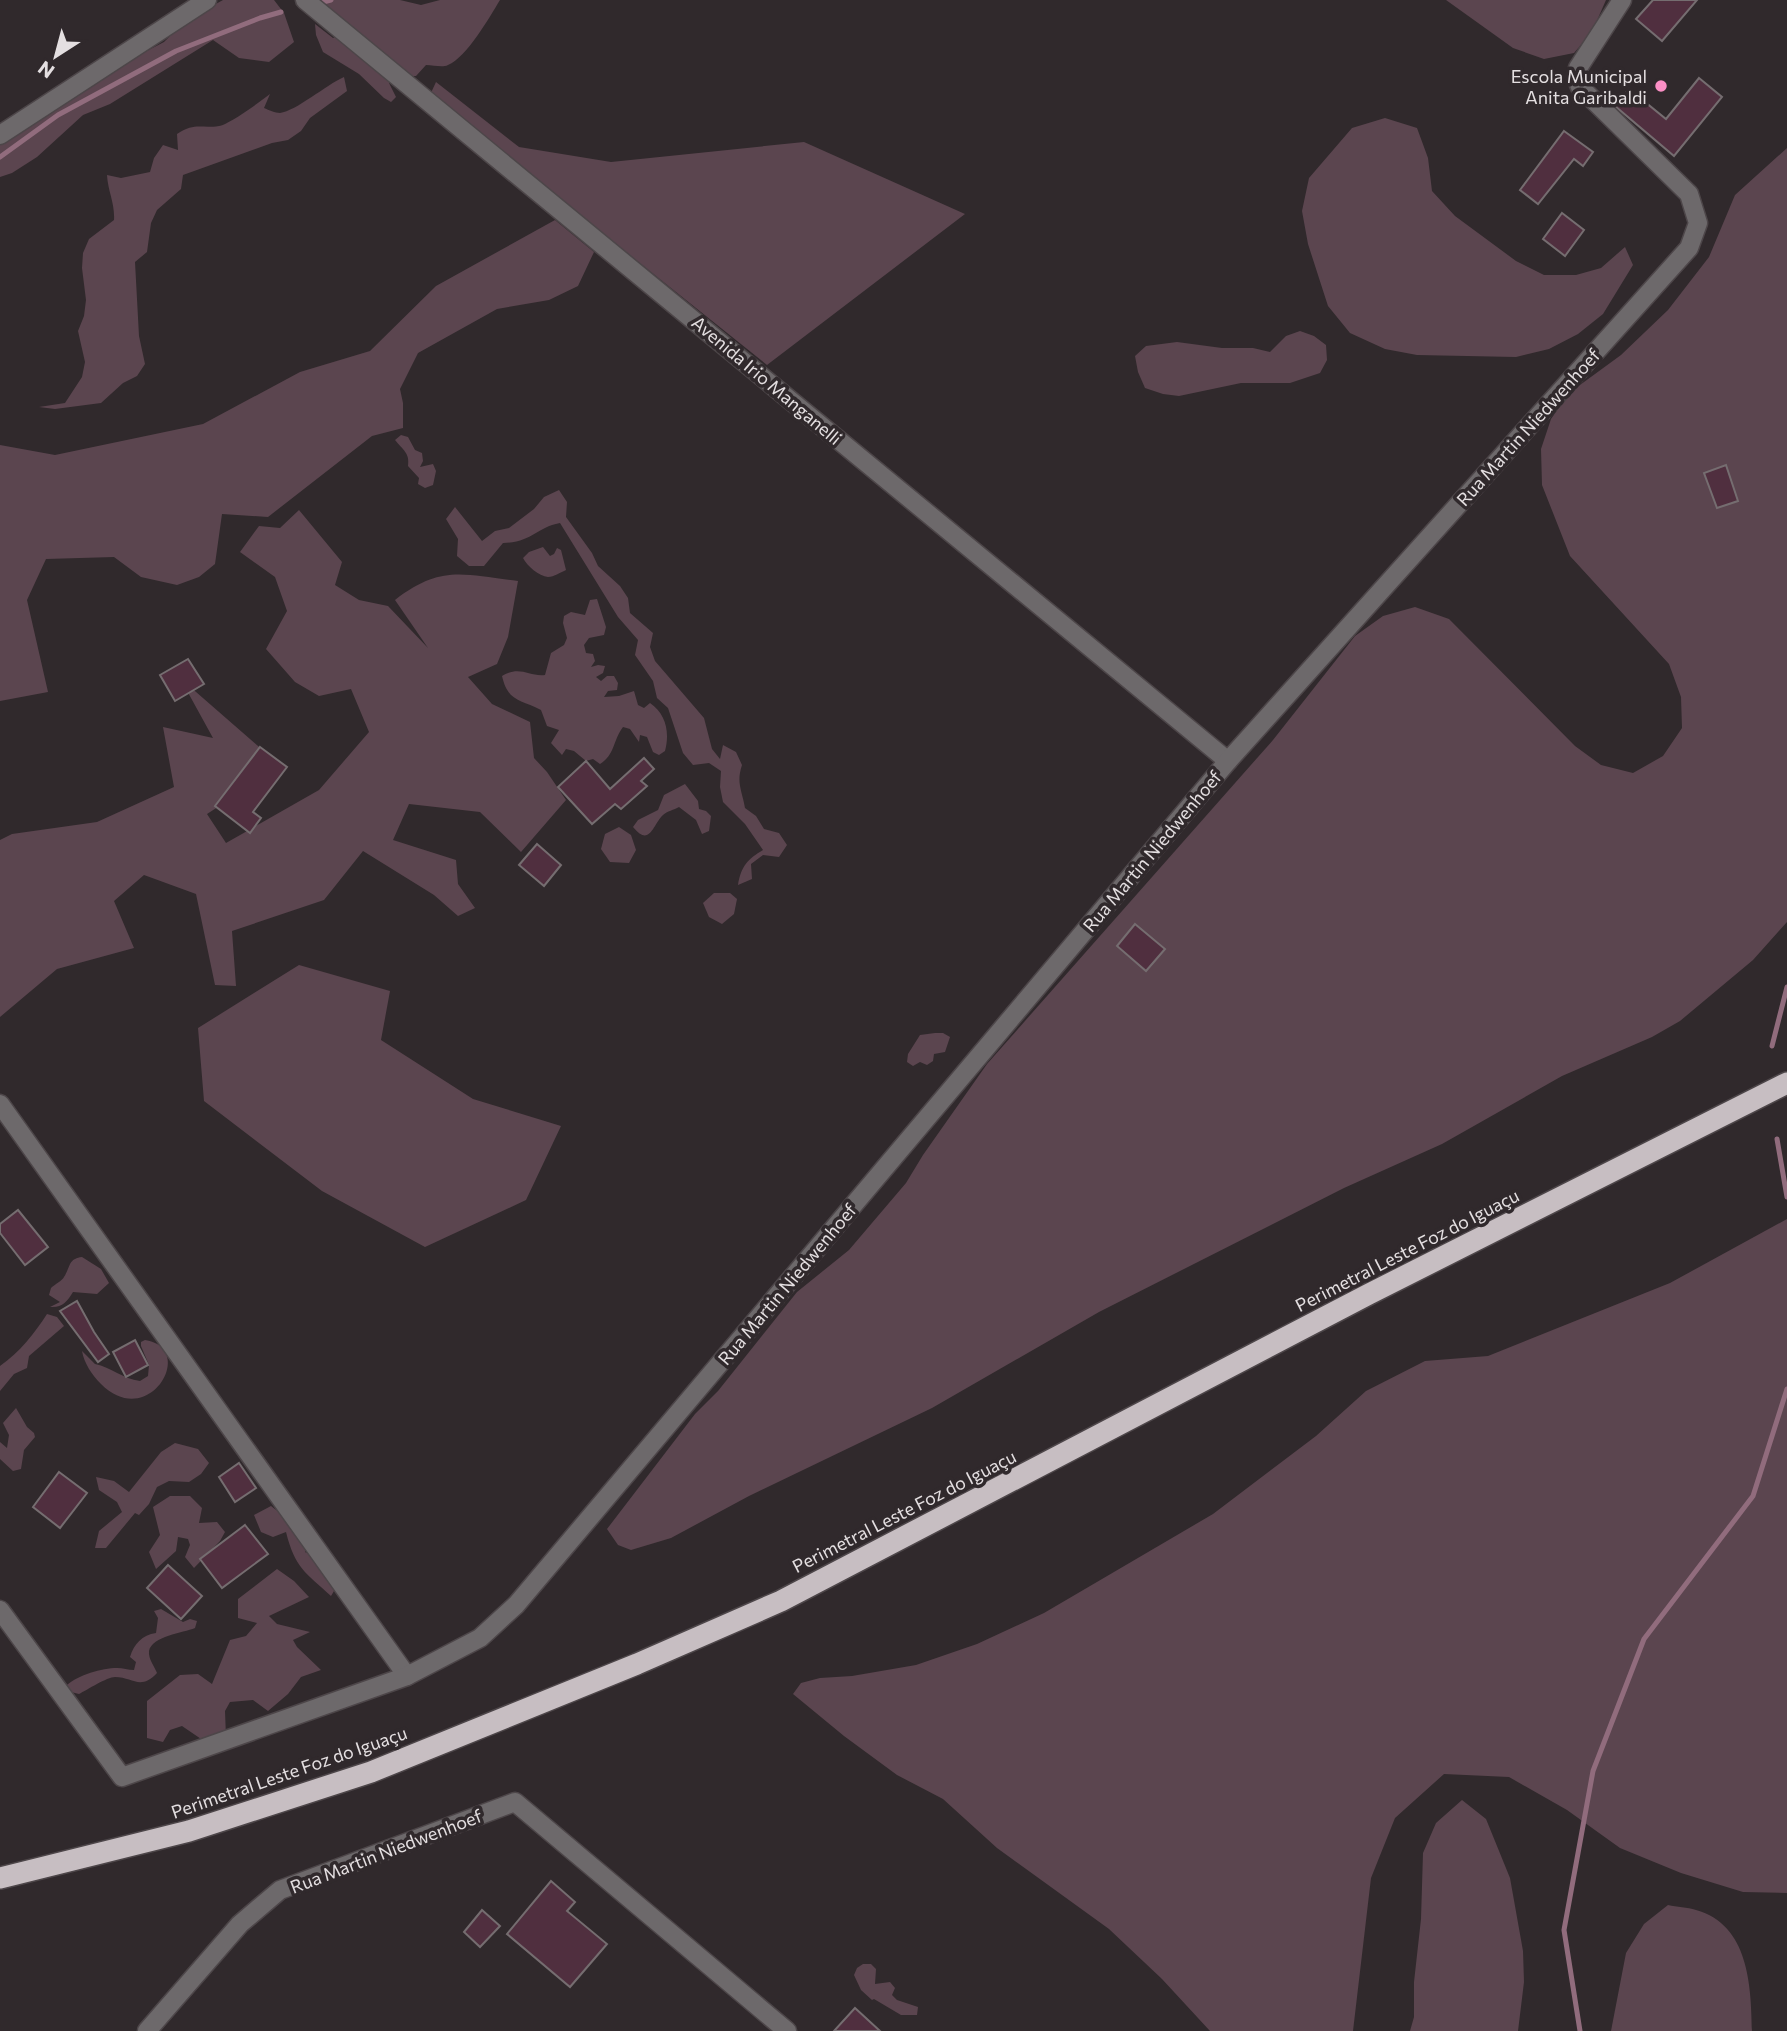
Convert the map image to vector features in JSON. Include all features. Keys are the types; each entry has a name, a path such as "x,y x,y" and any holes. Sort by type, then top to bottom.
{"highway":[{"name":"Perimetral Leste Foz do Iguaçu","path":"0,1878 189,1831 371,1772 637,1664 781,1601 1368,1294 1787,1083"}],"street":[{"path":"0,135 207,0"},
{"name":"Avenida Irio Manganelli","path":"305,0 1228,761"},
{"name":"Rua Martin Niedwenhoef","path":"0,1611 122,1777 407,1676 480,1638 516,1605 1228,761 1689,248 1698,223 1689,194 1580,87 1576,77 1578,68 1622,0"},
{"path":"0,1104 407,1676"},
{"name":"Rua Martin Niedwenhoef","path":"147,2031 240,1924 280,1891 515,1802 787,2031"}],"shaded area":[{"path":"223,0 274,0 284,13 294,42 269,62 239,58 213,40 110,104 83,115 37,157 12,173 0,177 0,145 7,139 137,56 164,42 185,21"},
{"path":"301,0 400,0 421,5 440,0 500,0 477,36 455,61 443,66 426,65 416,76 392,76 389,83 396,97 391,102 359,74 323,52 315,24 333,38 340,35"},
{"path":"1446,0 1606,0 1592,32 1574,53 1544,59 1513,48"},
{"path":"344,77 347,91 310,118 301,131 288,140 272,143 183,175 181,189 157,210 151,223 147,252 135,262 139,336 145,364 137,376 123,383 101,403 55,409 39,407 65,403 82,377 85,362 78,331 86,300 83,253 89,239 114,220 107,175 121,178 150,172 154,158 163,145 178,150 177,134 183,130 224,124 270,94 264,108 278,113 287,111"},
{"path":"436,82 519,147 611,162 804,142 965,214 767,365 430,95"},
{"path":"1385,118 1417,128 1428,158 1432,191 1455,216 1516,261 1544,275 1576,275 1601,268 1625,247 1633,265 1603,314 1578,334 1549,349 1516,357 1417,355 1385,349 1350,333 1328,306 1308,244 1302,211 1309,178 1352,128"},
{"path":"1787,148 1787,922 1753,960 1680,1021 1652,1037 1562,1076 1442,1144 1344,1188 1099,1312 932,1408 749,1496 671,1538 631,1550 618,1545 607,1529 695,1414 718,1391 797,1292 849,1250 906,1183 987,1064 1273,740 1355,636 1383,616 1415,607 1449,619 1575,746 1601,765 1633,773 1663,756 1682,728 1681,697 1669,664 1570,556 1542,485 1541,449 1551,419 1569,393 1621,355 1668,310 1709,257 1735,195"},
{"path":"555,220 594,252 578,286 549,300 497,309 418,353 400,389 403,428 372,436 268,517 222,514 215,564 199,577 177,585 141,577 114,557 46,559 27,600 48,692 0,701 0,445 55,455 203,424 300,372 370,351 436,286"},
{"path":"1300,331 1314,336 1326,345 1327,360 1320,373 1290,383 1241,383 1179,396 1145,388 1138,372 1135,356 1146,346 1177,342 1222,348 1253,348 1270,352 1286,336"},
{"path":"401,435 408,437 415,450 422,453 423,461 420,467 433,464 436,471 433,485 425,488 418,484 419,478 408,466 407,455 395,440"},
{"path":"559,490 567,502 566,517 598,566 620,586 628,598 630,613 653,633 650,647 655,661 704,718 712,749 720,759 723,745 736,752 742,765 740,782 745,808 756,816 764,829 779,833 787,845 779,857 763,855 751,864 752,879 738,885 746,864 763,850 745,824 723,802 721,771 709,763 693,765 683,753 668,708 657,698 653,681 635,655 638,640 618,617 560,523 528,538 503,543 484,566 469,566 457,556 458,539 446,519 455,507 482,541 495,531 509,528 534,509 544,497"},
{"path":"299,510 342,562 335,585 359,600 388,606 428,648 395,600 426,581 440,577 467,575 518,581 508,637 497,664 468,677 492,704 530,722 534,758 566,800 521,852 480,812 409,804 393,840 456,860 458,884 475,908 458,916 434,895 363,851 324,900 232,931 236,986 215,985 196,894 144,875 114,901 134,948 57,969 0,1017 0,840 12,834 97,822 174,787 163,727 213,738 180,678 281,766 207,814 226,843 319,790 369,732 351,689 319,696 295,682 266,649 287,611 275,577 240,552 259,526 280,528"},
{"path":"543,547 550,556 557,548 561,550 566,570 548,577 530,567 523,558 529,552"},
{"path":"597,599 606,627 604,635 589,638 584,645 586,653 593,654 595,661 591,667 605,666 603,673 596,677 601,681 607,676 614,676 618,683 617,690 608,691 604,697 634,691 638,705 644,708 650,703 660,712 667,737 665,751 659,755 653,752 647,737 640,735 639,742 630,729 623,727 609,756 600,764 593,759 586,761 574,751 566,749 562,755 551,743 559,730 547,726 541,710 516,699 505,684 502,676 514,671 545,675 551,653 564,645 567,638 564,616 571,612 585,615 590,600"},
{"path":"685,784 698,801 699,809 711,816 709,831 702,834 696,820 679,807 666,812 647,835 639,833 633,827 638,820 658,810 664,795"},
{"path":"619,827 631,835 636,850 629,863 610,862 601,849 605,834"},
{"path":"714,893 730,893 737,899 734,914 722,924 709,917 703,903"},
{"path":"299,965 390,991 381,1040 473,1099 561,1126 526,1200 425,1247 322,1191 204,1101 198,1028"},
{"path":"935,1033 950,1037 945,1052 934,1054 933,1061 927,1065 920,1062 913,1066 907,1062 908,1054 920,1035"},
{"path":"1787,1219 1787,1893 1743,1892 1681,1873 1620,1848 1567,1810 1509,1777 1444,1774 1395,1818 1371,1878 1353,2031 1210,2031 1162,1979 1109,1929 997,1848 943,1799 897,1775 793,1694 801,1683 820,1678 852,1676 916,1665 977,1644 1044,1613 1213,1514 1316,1436 1366,1391 1425,1361 1488,1356 1670,1283"},
{"path":"82,1257 101,1269 109,1283 97,1294 73,1292 64,1304 50,1307 60,1302 49,1295 51,1288 63,1278 72,1261"},
{"path":"47,1314 57,1317 64,1326 29,1356 27,1368 14,1374 0,1391 0,1366 26,1342"},
{"path":"145,1340 160,1346 167,1357 167,1370 161,1383 150,1393 136,1398 119,1396 101,1384 89,1369 82,1351 95,1364 140,1381 148,1376 149,1365 141,1346 141,1342"},
{"path":"16,1408 35,1437 24,1450 21,1469 13,1471 0,1459 0,1442 7,1448 9,1435 3,1423"},
{"path":"175,1443 198,1449 209,1463 201,1474 189,1482 169,1481 157,1487 149,1504 139,1515 135,1513 106,1548 95,1548 99,1531 122,1512 117,1502 99,1490 96,1477 114,1481 129,1492 161,1452"},
{"path":"170,1496 190,1496 202,1508 199,1523 217,1522 225,1532 194,1568 185,1557 190,1545 188,1539 178,1537 176,1551 156,1569 149,1552 160,1535 153,1507"},
{"path":"271,1506 297,1526 309,1540 305,1552 324,1562 337,1586 331,1596 297,1562 286,1532 273,1537 261,1532 254,1515"},
{"path":"277,1569 294,1581 309,1597 269,1616 277,1624 310,1632 293,1640 321,1670 301,1677 288,1694 268,1711 253,1700 230,1702 225,1711 226,1737 204,1741 182,1726 170,1730 163,1742 147,1738 147,1701 180,1675 198,1674 212,1684 230,1640 246,1636 257,1623 238,1618 238,1599"},
{"path":"161,1609 183,1622 190,1619 197,1621 195,1628 162,1638 151,1646 150,1657 157,1673 146,1681 136,1682 115,1677 79,1694 71,1692 67,1685 91,1673 111,1668 134,1670 136,1662 130,1657 132,1652 143,1638 156,1633 158,1618 154,1611"},
{"path":"1462,1800 1486,1819 1510,1878 1523,1951 1524,1982 1518,2031 1410,2031 1414,2017 1423,1853 1436,1823"},
{"path":"1668,1905 1693,1909 1714,1918 1727,1929 1737,1943 1748,1976 1752,2031 1611,2031 1626,1953 1644,1924"},
{"path":"863,1964 871,1964 876,1969 875,1984 890,1982 895,1988 892,1995 897,2000 918,2007 917,2015 901,2015 872,2000 861,1990 854,1975 857,1968"}],"building":[{"path":"1653,0 1697,0 1662,41 1636,19"},
{"path":"1699,78 1722,97 1674,156 1615,106 1629,89 1666,119"},
{"path":"1564,131 1593,152 1583,166 1574,159 1538,204 1520,190"},
{"path":"1562,213 1584,230 1565,256 1543,239"},
{"path":"1726,465 1738,501 1717,508 1704,473"},
{"path":"188,659 204,684 175,701 160,675"},
{"path":"260,747 287,767 253,812 261,818 250,833 215,806"},
{"path":"644,758 654,769 641,781 647,786 621,809 615,804 592,824 558,787 586,761 610,789"},
{"path":"537,844 561,865 544,886 519,865"},
{"path":"1135,924 1165,949 1146,971 1117,946"},
{"path":"18,1210 48,1247 25,1265 0,1233 0,1224"},
{"path":"77,1301 109,1354 98,1362 60,1311"},
{"path":"135,1340 148,1365 126,1377 113,1352"},
{"path":"239,1463 256,1488 235,1502 219,1477"},
{"path":"59,1472 87,1493 60,1528 33,1507"},
{"path":"245,1525 268,1554 222,1588 200,1559"},
{"path":"168,1565 202,1596 181,1619 147,1588"},
{"path":"551,1881 575,1902 567,1911 607,1944 570,1987 507,1934"},
{"path":"482,1910 500,1926 480,1947 464,1932"},
{"path":"855,2008 880,2031 834,2031"}],"waterway":[{"path":"315,4 331,0"},
{"path":"0,157 58,115 176,51 281,12"},
{"path":"1772,1046 1787,987"},
{"path":"1777,1139 1787,1197"},
{"path":"1580,2031 1564,1930 1593,1771 1644,1639 1753,1496 1787,1389"}],"place":[{"name":"Escola Municipal Anita Garibaldi","path":"1661,86"}]}
